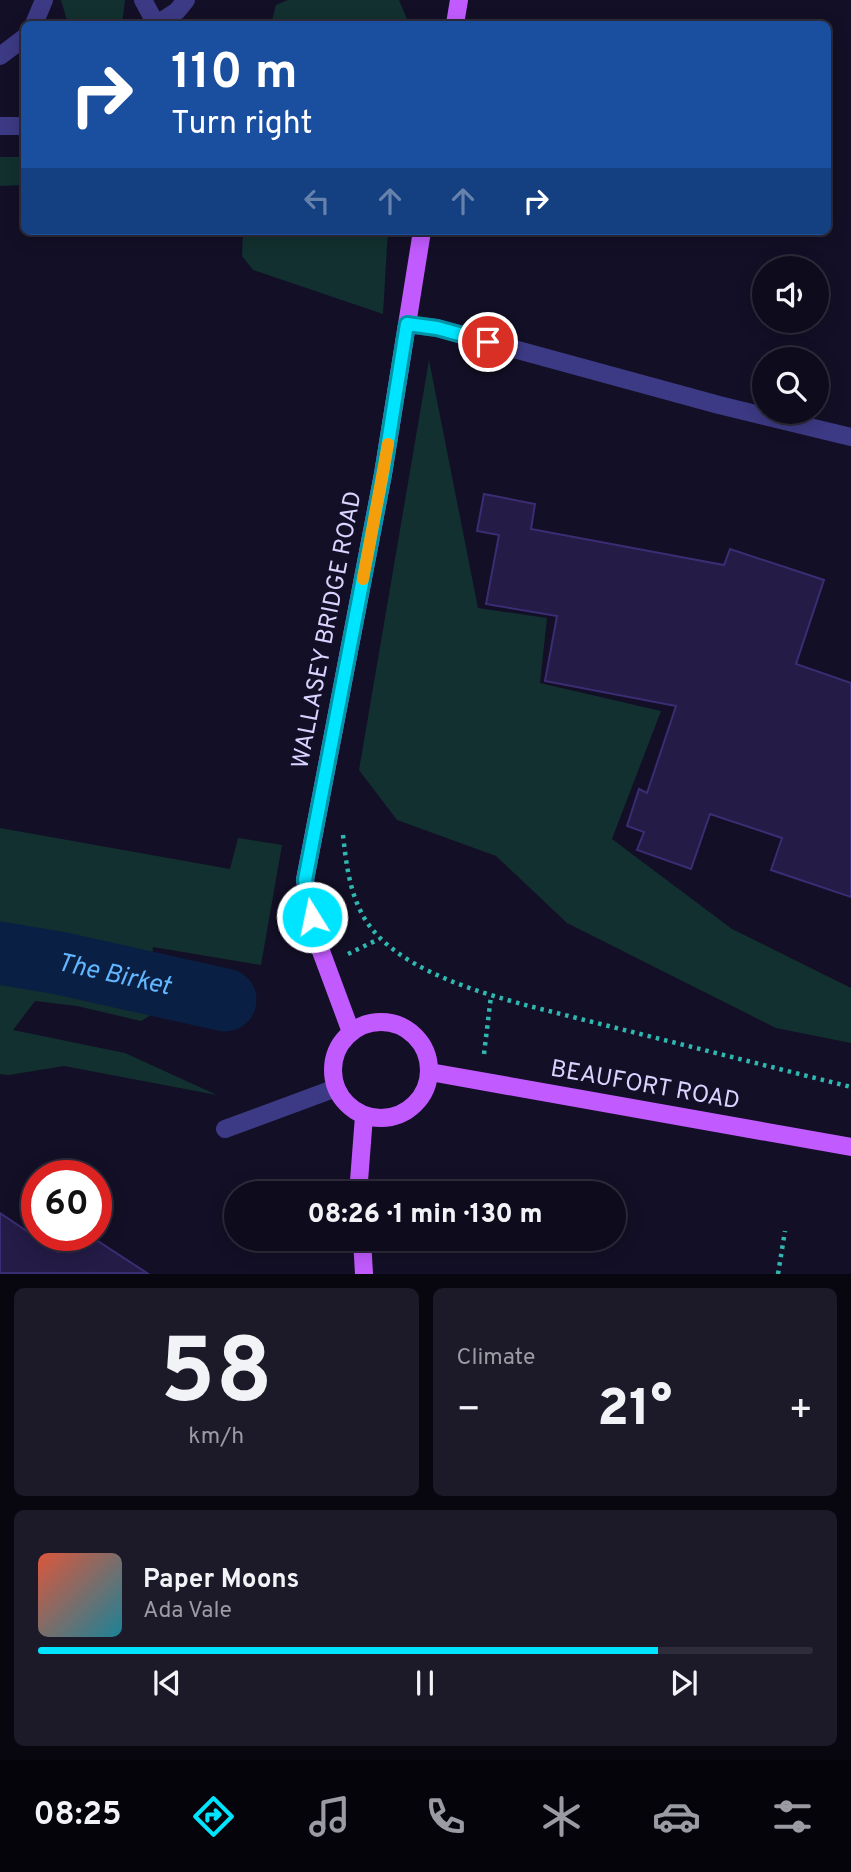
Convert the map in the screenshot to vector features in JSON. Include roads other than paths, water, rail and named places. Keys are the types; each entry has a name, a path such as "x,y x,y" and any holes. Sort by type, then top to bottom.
{"main road":[{"path":"456,21 459,0"},
{"name":"WALLASEY BRIDGE ROAD","path":"351,1032 315,935 305,880 383,474 421,235"},
{"path":"382,1021 403,1026 416,1036 426,1050 430,1072 426,1088 417,1103 403,1113 389,1118 365,1116 344,1101 336,1088 332,1067 337,1050 351,1032 366,1024 382,1021"},
{"name":"BEAUFORT ROAD","path":"430,1072 851,1147"},
{"path":"359,1181 365,1116"},
{"path":"363,1251 364,1273"}],"street":[{"path":"35,21 44,0"},
{"path":"143,0 154,21"},
{"path":"161,21 177,11 186,0"},
{"path":"0,56 21,40"},
{"path":"0,126 21,126"},
{"path":"407,324 437,328 719,405 851,437"},
{"path":"225,1129 336,1088"}],"waterway":[{"name":"The Birket","path":"0,953 59,963 225,1000"}]}
